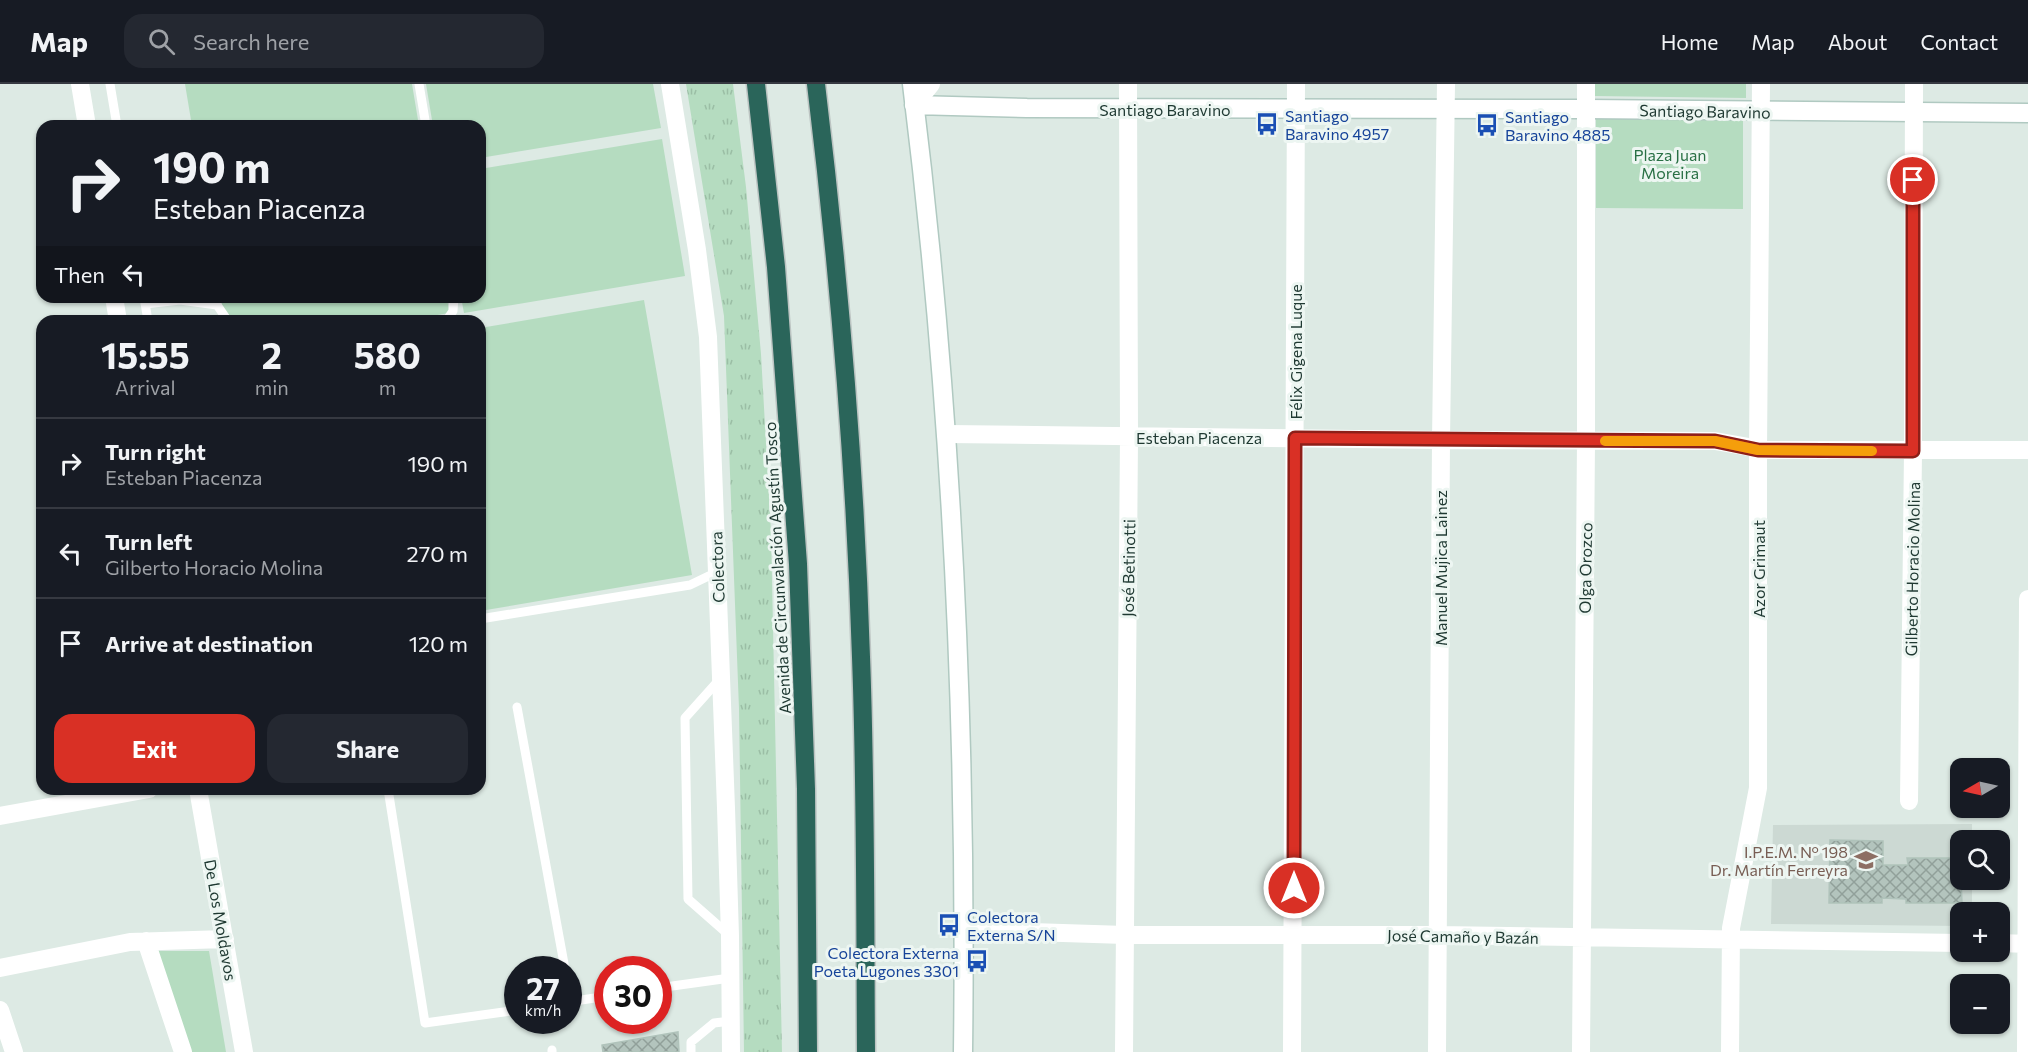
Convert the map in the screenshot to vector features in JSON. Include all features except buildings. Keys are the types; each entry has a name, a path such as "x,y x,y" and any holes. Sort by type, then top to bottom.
{"highway":[{"name":"Avenida de Circunvalación Agustín Tosco","path":"756,84 776,267 798,564 806,789 808,1052"},
{"path":"816,84 841,329 857,571 864,767 866,1052"}],"street":[{"path":"80,84 86,120"},
{"name":"Colectora","path":"670,84 697,250 708,337 730,936 730,1052"},
{"path":"912,84 946,434 958,645 965,930 963,1052"},
{"path":"914,105 931,84"},
{"name":"José Betinotti","path":"1124,1052 1130,437 1128,84"},
{"name":"Félix Gigena Luque","path":"1292,1052 1296,84"},
{"name":"Manuel Mujica Lainez","path":"1437,1052 1446,84"},
{"name":"Olga Orozco","path":"1581,1052 1586,441 1586,84"},
{"name":"Azor Grimaut","path":"1730,1052 1732,918 1758,788 1761,84"},
{"name":"Gilberto Horacio Molina","path":"1909,801 1914,84"},
{"name":"Santiago Baravino","path":"914,105 1128,109 1586,109 2028,113"},
{"name":"Esteban Piacenza","path":"946,434 1715,441 1758,450 2028,450"},
{"path":"2026,1052 2028,599"},
{"path":"0,816 116,795"},
{"name":"De Los Moldavos","path":"199,795 244,1052"},
{"name":"José Camaño y Bazán","path":"965,930 1125,934 1437,935 1950,943"},
{"path":"0,968 146,941 225,939"},
{"path":"146,941 183,1052"},
{"path":"2010,943 2027,944"},
{"path":"0,1011 14,1052"}],"lane":[{"path":"110,84 116,120"},
{"path":"419,84 425,120"},
{"path":"202,303 217,305 224,315"},
{"path":"486,617 690,585 717,572"},
{"path":"721,679 685,718 688,899 730,936"},
{"path":"517,707 562,956"},
{"path":"389,795 425,1023 504,1012"},
{"path":"672,986 730,978"},
{"path":"692,1052 691,1042 714,1023 730,1021"}],"shaded area":[{"name":"I.P.E.M. Nº 198 Dr. Martín Ferreyra","path":"1972,824 1972,830 1950,830 1950,890 1972,890 1972,902 1950,902 1950,926 1771,924 1773,825"}],"green space":[{"path":"185,84 412,84 418,120 191,120"},
{"path":"426,84 653,84 661,128 486,157 486,120 432,120"},
{"path":"686,84 733,84 746,187 761,354 771,532 782,1052 744,1052 739,709 724,316"},
{"path":"1594,84 1746,84 1746,98 1594,96"},
{"name":"Plaza Juan Moreira","path":"1596,118 1743,119 1743,209 1596,208"},
{"path":"662,139 685,276 464,313 462,303 486,303 486,168"},
{"path":"644,300 692,575 486,610 486,327"},
{"path":"222,303 448,303 449,313 438,315 225,315"},
{"path":"156,951 209,951 226,1052 189,1052"}],"slow traffic":[{"path":"1605,441 1715,441 1758,450 1872,451"}],"place":[{"name":"Santiago Baravino 4957","path":"1267,124"},
{"name":"Santiago Baravino 4885","path":"1487,125"},
{"name":"I.P.E.M. Nº 198 Dr. Martín Ferreyra","path":"1866,860"},
{"name":"Colectora Externa S/N","path":"949,925"},
{"name":"Colectora Externa Poeta Lugones 3301","path":"977,961"}],"route":[{"path":"1294,888 1295,438 1715,441 1758,450 1913,451 1913,180"}]}
